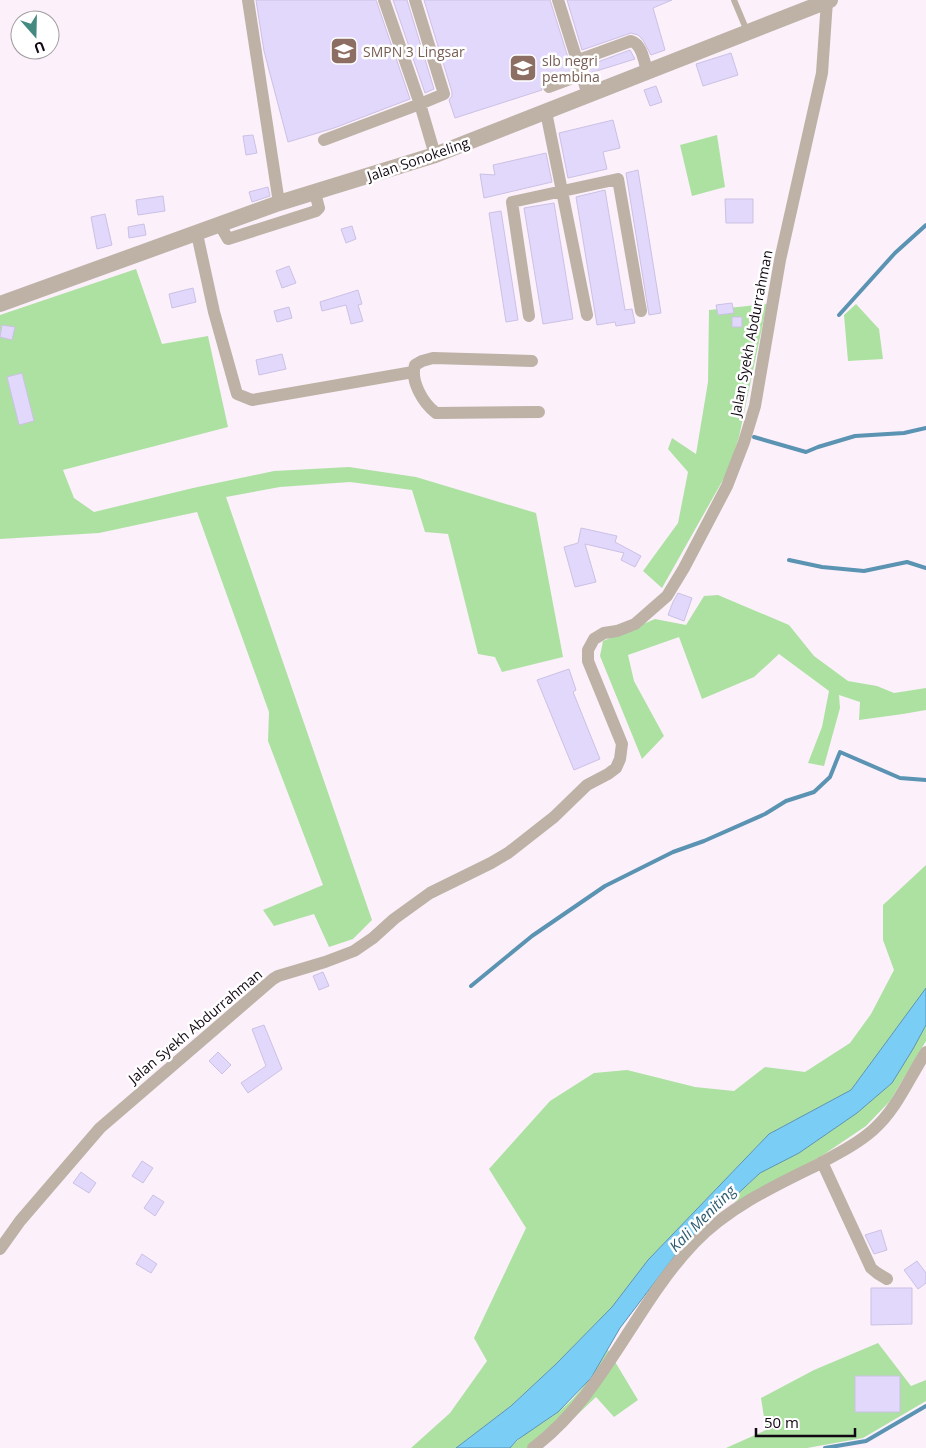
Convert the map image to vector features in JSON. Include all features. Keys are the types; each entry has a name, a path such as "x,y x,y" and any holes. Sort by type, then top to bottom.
{"street":[{"path":"248,0 279,203"},
{"path":"384,0 420,104 435,155"},
{"path":"324,140 444,94 415,0"},
{"path":"558,0 588,95"},
{"name":"Jalan Sonokeling","path":"0,304 279,203 435,155 824,1"},
{"name":"Jalan Syekh Abdurrahman","path":"0,1249 20,1221 100,1128 273,979 354,951 430,892 484,867 508,853 554,817 580,790 616,768 620,759 622,744 588,661 588,650 591,642 597,637 604,633 635,624 667,596 684,568 727,486 744,442 755,406 780,260 822,73 824,1"},
{"path":"576,61 631,41 635,42 639,47 647,71"},
{"path":"550,87 581,75"},
{"path":"546,112 588,316"},
{"path":"529,316 512,202 618,179 641,311"},
{"path":"220,225 228,239 316,211 319,208 315,193"},
{"path":"197,234 214,312 237,394 252,400 413,372"},
{"path":"532,361 433,358 415,365 413,372 426,406 436,412 539,412"},
{"path":"533,1448 551,1433 584,1397 659,1286 695,1242 739,1206 860,1140 883,1121 926,1052"},
{"path":"822,1162 871,1268 877,1274 888,1279"}],"lane":[{"path":"734,0 747,32"}],"green space":[{"path":"717,135 725,187 692,196 680,145"},
{"path":"136,269 162,344 208,336 228,427 63,470 74,498 94,512 274,471 349,467 416,477 536,513 563,657 502,672 495,657 478,654 448,534 425,532 412,490 350,482 280,487 226,497 372,920 353,939 329,947 314,914 274,926 263,910 323,885 268,741 269,712 197,512 99,533 0,539 0,315"},
{"path":"767,304 739,437 728,471 662,588 643,571 678,523 688,472 668,449 672,438 696,454 708,382 709,310"},
{"path":"856,304 879,329 883,359 848,361 844,315"},
{"path":"718,595 789,625 814,656 848,681 877,686 894,693 926,688 926,710 859,720 860,702 839,695 840,708 824,766 808,763 822,727 829,691 779,654 754,677 702,699 679,637 628,655 634,681 664,736 642,759 600,656 603,641 655,619 686,625 704,596"},
{"path":"926,865 926,988 851,1090 769,1134 648,1260 612,1307 556,1364 511,1406 456,1448 411,1448 450,1413 487,1361 474,1338 526,1228 489,1169 550,1101 594,1073 627,1070 695,1087 734,1091 765,1067 805,1072 850,1043 871,1014 894,970 883,940 883,905"},
{"path":"926,1025 926,1041 890,1101 866,1126 823,1155 736,1203 733,1199 760,1173 799,1153 857,1113 892,1083"},
{"path":"878,1343 911,1386 926,1380 926,1401 863,1438 807,1448 726,1448 766,1430 761,1398 814,1370"},
{"path":"608,1350 638,1400 614,1417 596,1397 542,1448 510,1448 557,1413 579,1392 592,1376"}],"water":[{"name":"Kali Meniting","path":"926,988 926,1025 892,1083 857,1113 799,1153 760,1173 683,1245 620,1328 591,1378 558,1412 517,1440 510,1448 456,1448 511,1406 556,1364 612,1307 648,1260 769,1134 851,1090"}],"building":[{"path":"256,0 376,0 410,99 334,128 288,142 264,51"},
{"path":"393,0 407,0 434,89 425,93"},
{"name":"slb negri pembina","path":"424,0 550,0 572,70 546,80 541,85 542,90 455,118 449,100 452,92"},
{"path":"567,0 672,0 653,8 665,50 651,55 643,40 638,35 631,33 582,50"},
{"path":"630,50 635,59 590,73 587,66"},
{"path":"731,53 738,75 703,86 696,64"},
{"path":"656,86 662,102 650,106 644,90"},
{"path":"613,120 620,148 603,152 607,169 568,178 559,133"},
{"path":"253,135 257,153 246,155 243,136"},
{"path":"546,153 552,182 484,198 480,174 495,175 493,165"},
{"path":"638,170 661,313 649,315 626,173"},
{"path":"268,187 270,196 252,202 249,192"},
{"path":"605,190 625,310 632,309 635,323 616,326 615,322 597,325 576,197"},
{"path":"163,196 165,211 138,215 136,200"},
{"path":"725,199 753,199 753,223 726,223"},
{"path":"554,203 573,319 543,324 524,208"},
{"path":"501,211 518,320 506,322 489,213"},
{"path":"105,214 112,245 97,249 91,217"},
{"path":"144,224 146,235 129,238 128,227"},
{"path":"352,226 356,239 346,243 341,229"},
{"path":"289,266 296,283 282,288 276,271"},
{"path":"193,288 196,302 172,308 169,294"},
{"path":"358,290 362,304 358,305 363,321 351,324 346,305 322,311 320,302"},
{"path":"732,303 734,313 718,315 716,305"},
{"path":"289,307 292,318 277,322 274,311"},
{"path":"732,317 742,317 742,327 732,327"},
{"path":"2,325 15,327 12,340 0,337"},
{"path":"282,354 286,369 259,375 256,360"},
{"path":"22,373 34,421 19,425 7,377"},
{"path":"581,528 617,536 615,542 641,556 635,567 621,560 624,553 585,544 596,582 575,587 564,547 578,543"},
{"path":"678,593 692,598 684,621 668,615"},
{"path":"569,669 576,690 573,692 600,759 574,770 537,680"},
{"path":"323,972 329,986 319,990 313,976"},
{"path":"264,1025 282,1069 248,1093 241,1083 266,1066 252,1029"},
{"path":"218,1052 231,1065 222,1074 209,1061"},
{"path":"142,1161 153,1168 143,1183 132,1176"},
{"path":"81,1172 96,1183 89,1193 73,1183"},
{"path":"153,1195 164,1202 155,1216 144,1208"},
{"path":"881,1230 887,1250 874,1254 865,1235"},
{"path":"142,1254 157,1264 151,1273 136,1264"},
{"path":"917,1261 926,1273 926,1283 918,1289 904,1270"},
{"path":"871,1288 912,1288 912,1324 871,1325"},
{"path":"855,1376 900,1376 900,1412 855,1412"}],"waterway":[{"path":"839,315 895,253 926,225"},
{"path":"754,437 806,452 855,436 904,433 926,428"},
{"path":"789,560 822,567 864,571 907,562 926,568"},
{"path":"471,986 532,936 605,886 673,852 704,841 765,814 786,801 814,792 830,777 840,752 900,778 926,780"},
{"path":"825,1448 866,1441 926,1406"}],"place":[{"name":"SMPN 3 Lingsar","path":"344,51"},
{"name":"slb negri pembina","path":"523,68"}]}
